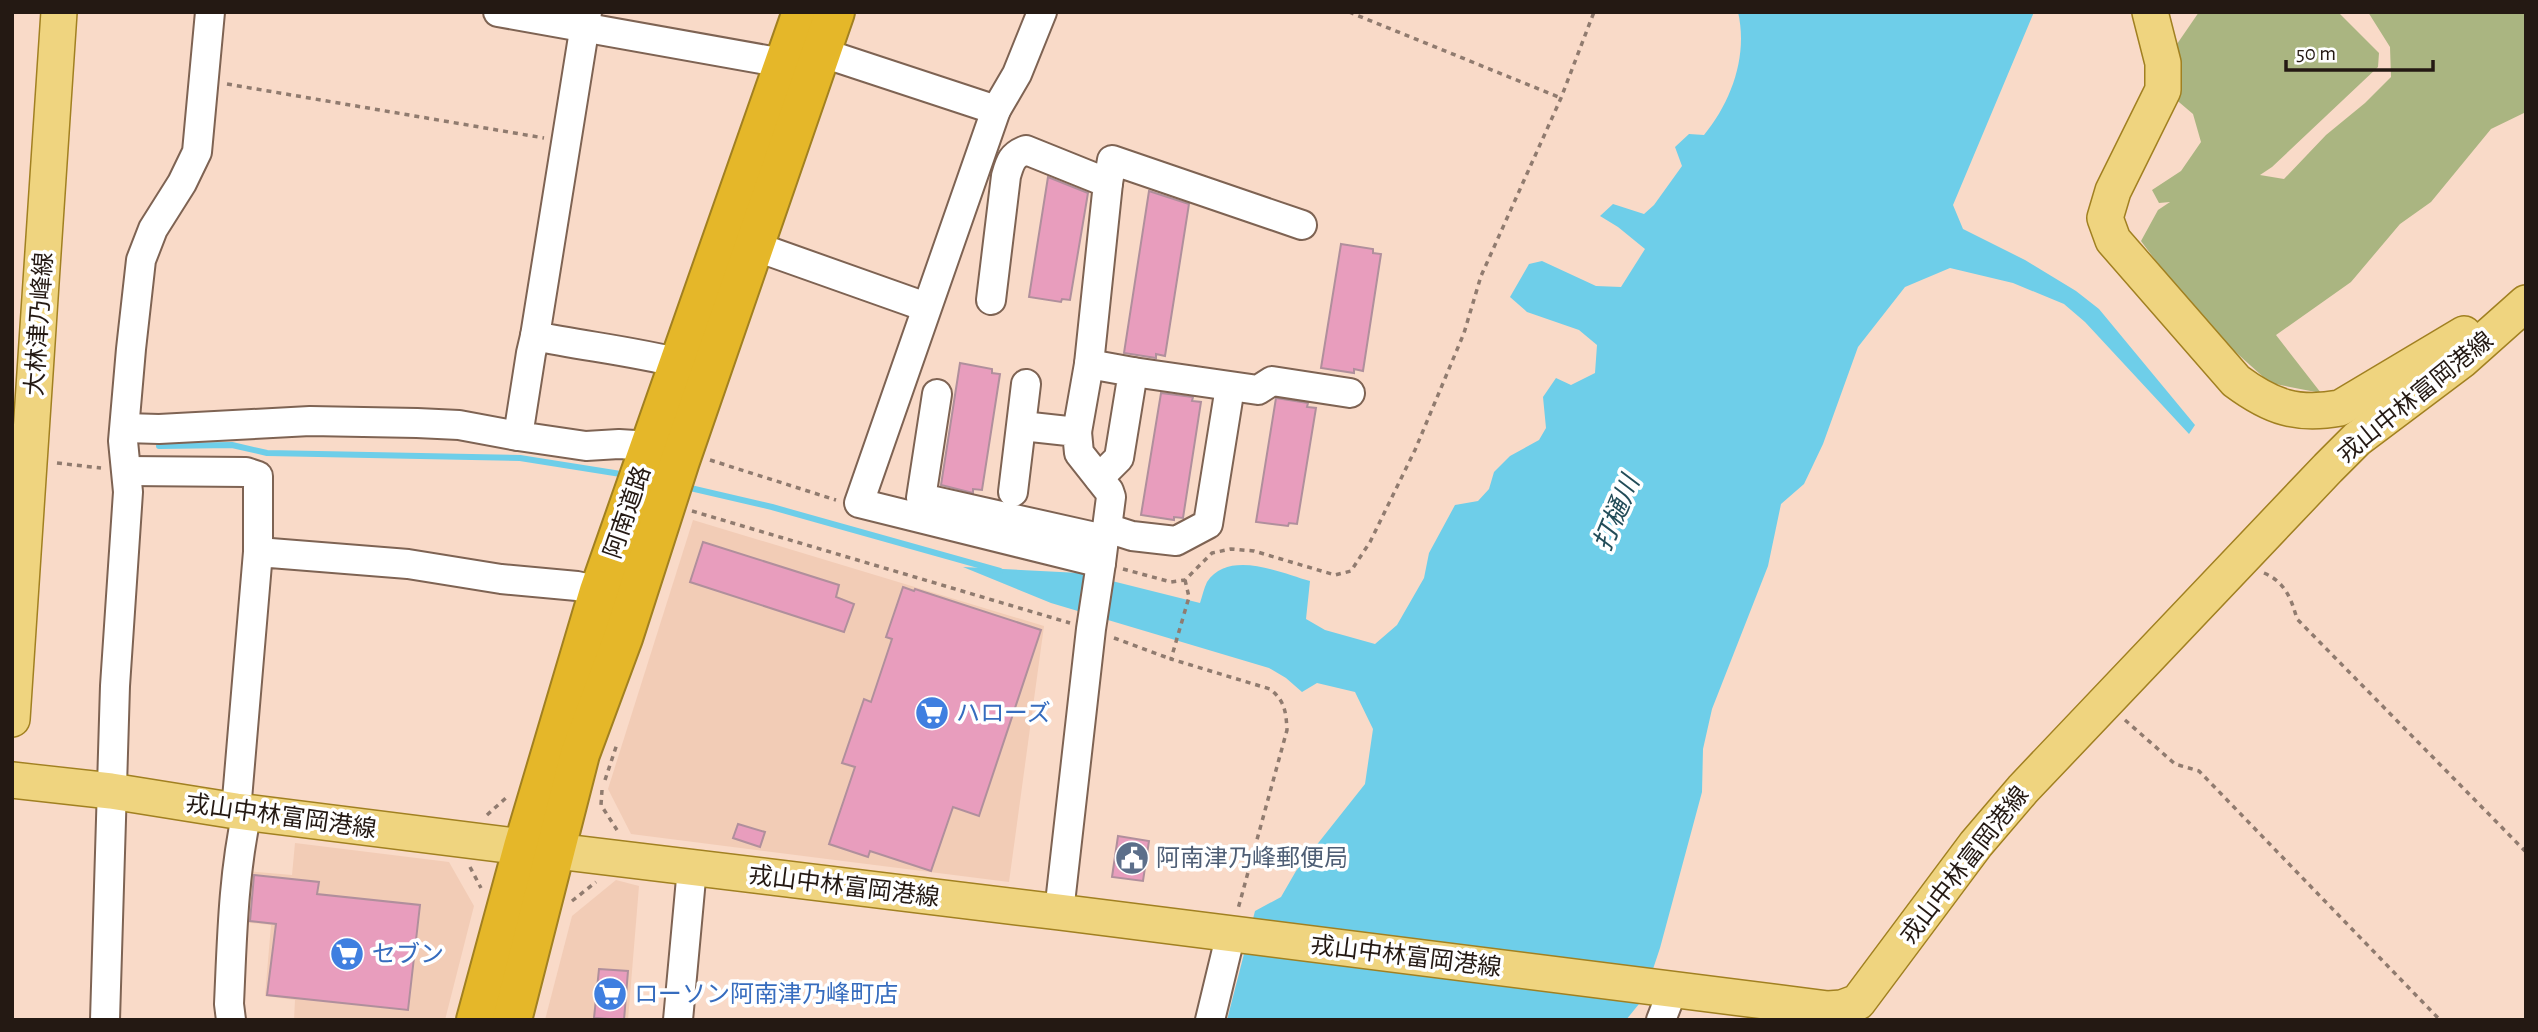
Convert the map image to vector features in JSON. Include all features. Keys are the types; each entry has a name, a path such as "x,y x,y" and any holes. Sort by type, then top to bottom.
{"highway":[{"name":"阿南道路","path":"476,1020 539,849 580,754 622,638 664,502 665,453 679,363 802,12"},
{"name":"阿南道路","path":"665,453 754,246 835,12"},
{"name":"阿南道路","path":"512,1020 539,849 599,592 664,502"}],"main road":[{"name":"大林津乃峰線","path":"12,719 60,12"},
{"name":"戎山中林富岡港線","path":"2150,12 2163,63 2163,90 2113,191 2105,218 2113,240 2236,381 2258,397 2291,410 2321,412 2340,408 2480,325 2518,310"},
{"name":"戎山中林富岡港線","path":"12,780 111,791 242,812 1236,934 1664,999 1842,1009 1850,1012 1976,844 2023,789 2357,439 2462,360 2518,310"}],"street":[{"path":"105,1020 111,877 111,791 127,471 122,453 141,260 153,229 182,183 197,152 210,12"},
{"path":"498,12 586,20 783,63 820,52 996,110"},
{"path":"1042,12 1017,74 996,110 859,503 1103,551 1132,536 1176,541 1208,524 1230,387"},
{"path":"518,436 586,20"},
{"path":"991,300 1006,176 1010,161 1016,153 1026,150 1108,183"},
{"path":"1059,912 1091,627 1111,497 1079,453 1077,432 1089,364 1112,160 1302,225"},
{"path":"754,246 926,307"},
{"path":"535,336 600,349 629,351 679,363"},
{"path":"1089,364 1230,387 1258,390 1272,381 1350,393"},
{"path":"1099,478 1119,458 1133,372"},
{"path":"1013,492 1026,384"},
{"path":"937,394 921,498 1103,551"},
{"path":"2340,408 2357,439"},
{"path":"125,428 159,429 310,421 417,422 459,425 586,446 619,444 665,453"},
{"path":"1021,426 1077,432"},
{"path":"127,471 246,472 258,476 258,552 242,812 234,885 229,1004 231,1020"},
{"path":"258,552 408,565 501,579 577,586 599,592"},
{"path":"678,1020 692,868"},
{"path":"1210,1020 1236,934"}],"path":[{"path":"1349,12 1561,98"},
{"path":"1103,551 1171,582 1185,580 1212,553 1231,549 1254,551 1335,575 1351,571 1370,542 1415,450 1464,333 1481,276 1561,98 1594,12"},
{"path":"204,80 567,142"},
{"path":"665,453 843,502 859,503"},
{"path":"29,462 127,471"},
{"path":"664,502 1091,627 1171,659 1270,689 1280,697 1286,710 1287,730 1236,934"},
{"path":"2240,562 2276,578 2289,594 2297,619 2526,852"},
{"path":"1171,659 1189,597 1185,580"},
{"path":"2105,703 2175,764 2199,771 2440,1020"},
{"path":"619,737 602,790 601,805 617,831 625,836"},
{"path":"481,821 514,791"}],"shaded area":[{"path":"693,520 1044,626 1009,882 631,834 608,789"},
{"path":"295,843 449,862 474,906 445,1020 294,1020 295,1000 265,996 271,925 240,922 245,871 292,875"},
{"path":"616,880 639,886 628,1020 545,1020 572,916"}],"green space":[{"path":"2199,12 2338,12 2379,53 2378,67 2272,167 2260,175 2284,179 2326,135 2391,77 2390,47 2368,12 2526,12 2526,112 2491,129 2431,202 2400,224 2351,282 2276,335 2321,393 2270,383 2201,321 2141,241 2158,210 2170,202 2159,203 2152,190 2181,171 2201,142 2193,114 2173,97 2177,44"}],"water":[{"name":"打樋川","path":"1738,12 2034,12 1953,205 1963,229 2025,260 2076,291 2099,309 2195,425 2189,434 2085,322 2064,304 2013,283 1950,268 1905,287 1858,347 1823,444 1804,484 1781,504 1768,566 1712,709 1703,749 1702,792 1660,948 1643,999 1626,1020 1227,1020 1255,911 1281,897 1296,871 1365,784 1373,729 1355,692 1317,683 1302,692 1269,668 1051,603 963,567 1080,573 1200,603 1207,582 1217,572 1228,567 1256,566 1310,581 1306,619 1325,630 1375,644 1397,625 1424,578 1429,553 1455,505 1478,501 1489,489 1494,472 1510,456 1539,440 1546,428 1543,397 1556,378 1571,385 1595,373 1597,345 1579,330 1527,312 1510,297 1529,264 1542,261 1596,286 1621,287 1645,249 1600,216 1613,204 1644,214 1654,205 1682,166 1675,147 1689,134 1704,135 1714,122 1730,92 1739,61 1741,28"}],"building":[{"path":"1048,177 1088,193 1070,300 1062,299 1061,302 1029,297"},
{"path":"1149,191 1189,204 1165,356 1156,354 1156,358 1124,353"},
{"path":"1341,244 1373,249 1373,253 1381,254 1363,371 1354,369 1354,373 1321,368"},
{"path":"960,363 992,369 992,373 1000,374 982,490 973,489 973,493 941,485"},
{"path":"1161,393 1193,397 1192,401 1201,402 1183,518 1174,517 1174,520 1141,515"},
{"path":"1276,398 1308,403 1307,407 1316,408 1297,524 1289,523 1288,526 1256,522"},
{"path":"703,542 839,585 836,597 854,604 844,632 690,582"},
{"path":"903,587 1041,630 979,816 953,807 931,871 870,851 868,857 829,844 855,767 842,763 864,699 871,702 892,639 886,637"},
{"path":"738,824 765,832 760,847 733,838"},
{"path":"1118,836 1149,841 1143,881 1112,877"},
{"path":"254,875 319,882 317,894 420,905 408,1010 267,995 276,924 250,921"},
{"path":"599,969 628,971 624,1020 594,1018"}],"waterway":[{"path":"159,446 232,445 267,453 520,458 627,475"},
{"path":"686,487 772,507 1000,571"}],"place":[{"name":"ハローズ","path":"932,713"},
{"name":"阿南津乃峰郵便局","path":"1132,858"},
{"name":"セブン","path":"347,954"},
{"name":"ローソン阿南津乃峰町店","path":"610,994"}]}
